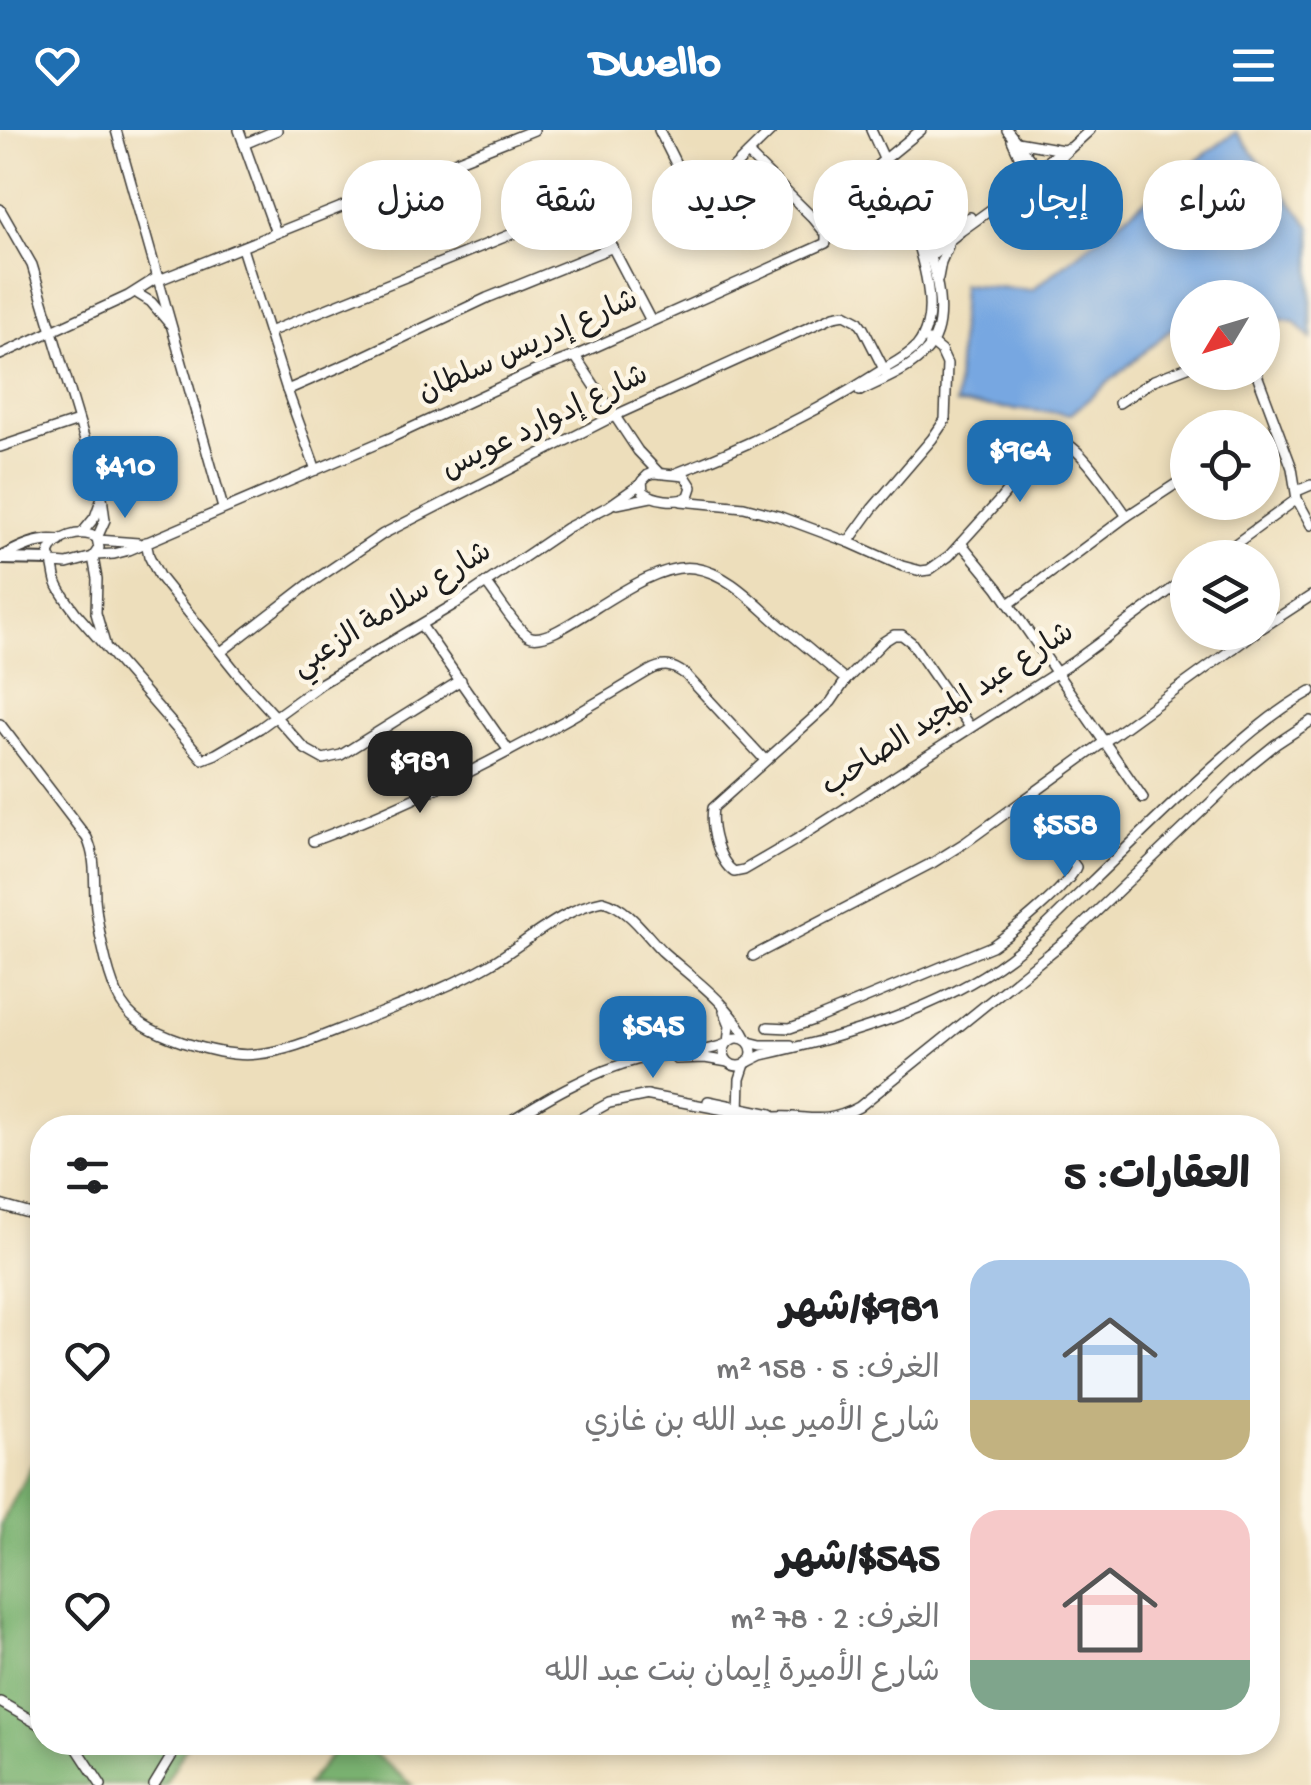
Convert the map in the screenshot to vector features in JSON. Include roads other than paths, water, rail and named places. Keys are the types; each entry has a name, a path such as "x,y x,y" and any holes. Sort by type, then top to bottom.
{"street":[{"path":"116,130 223,508"},
{"path":"239,130 276,233"},
{"path":"244,144 277,130"},
{"path":"0,355 159,280 534,130"},
{"path":"659,130 684,180 694,190 704,192 772,130"},
{"path":"871,130 884,159 921,130"},
{"path":"1052,160 1090,130"},
{"path":"1012,136 1067,148"},
{"path":"1012,136 1026,160"},
{"path":"748,154 813,217"},
{"path":"1,213 32,265 102,497 105,520 94,556 96,613 106,646"},
{"path":"269,332 501,238"},
{"path":"242,248 286,390 316,470"},
{"path":"286,390 487,298 606,250"},
{"path":"615,250 651,320"},
{"name":"شارع إدريس سلطان","path":"53,562 67,564 143,543 813,250"},
{"path":"922,250 938,291"},
{"path":"922,250 930,306 927,340"},
{"path":"924,255 931,250"},
{"path":"674,474 886,373 927,340 938,323 944,250"},
{"path":"133,295 152,302 174,329"},
{"name":"شارع إدوارد عويس","path":"220,652 383,534 616,415 840,314 858,321 886,373"},
{"path":"848,542 945,420 947,364 941,352 927,340"},
{"path":"574,356 638,451 660,473 685,476 714,503"},
{"path":"1119,403 1170,374"},
{"path":"0,447 78,421"},
{"path":"1280,437 1297,495 1311,526"},
{"path":"1127,516 1076,451 1064,440 1054,438 961,542 1010,604 1143,798"},
{"path":"638,451 645,494 651,497"},
{"path":"681,501 689,496 703,463"},
{"name":"شارع سلامة الزعبي","path":"106,646 203,759 274,718 567,528 609,506 650,474 660,473"},
{"path":"1239,540 1311,485"},
{"path":"1010,604 1170,488"},
{"path":"0,558 35,542 82,533 95,517 102,497"},
{"name":"شارع سلامة الزعبي","path":"609,506 651,497 744,506 921,570 939,564 961,542"},
{"name":"شارع إدريس سلطان","path":"82,533 98,539 143,543"},
{"path":"59,540 49,549 55,577 66,600 106,646"},
{"path":"143,543 159,576 220,652 274,718 316,757 330,759 341,755 462,680"},
{"path":"0,558 53,562"},
{"path":"486,583 522,629 533,638 540,638 644,578 670,568 696,568 741,590 846,680"},
{"name":"شارع عبد المجيد الصاحب","path":"764,760 717,802 712,813 720,852 731,871 744,870 800,838 1056,673 1170,593"},
{"path":"1280,617 1311,596"},
{"path":"421,624 509,752"},
{"path":"313,841 382,813 509,752 664,665 686,675 764,760 826,708 882,642 902,635 970,727"},
{"path":"753,956 934,862 1026,801 1231,650"},
{"path":"586,1079 662,1060 706,1058 738,1066 859,1028 964,987 1042,930 1268,718 1311,692"},
{"path":"842,1115 859,1107 1070,937 1250,765 1311,721"},
{"path":"0,724 87,838 93,852 101,934 117,995 126,1009 150,1030 198,1046 252,1055 286,1048 450,984 488,966 577,910 603,901 622,910 734,1018 752,1054 740,1079 735,1110"},
{"path":"768,1027 790,1028 813,1020 992,946 1033,912 1069,880 1076,867 1026,801"},
{"path":"711,992 729,1020 724,1054 735,1079 735,1110"},
{"path":"520,1115 595,1074 642,1059 705,1050 740,1038 748,1042 799,1045"},
{"path":"587,1115 609,1103 645,1096 755,1115"},
{"path":"0,1205 30,1213"},
{"path":"0,1702 30,1719"},
{"path":"81,1755 101,1785"},
{"path":"154,1785 172,1755"}],"water":[{"path":"1236,132 1258,160 1197,160"},
{"path":"1282,190 1311,227 1311,339 1295,322 1280,320 1280,280 1170,280 1170,330 1071,414 956,404 962,284 1032,290 1083,250 1123,250 1123,218 1143,202 1143,250 1282,250"}]}
